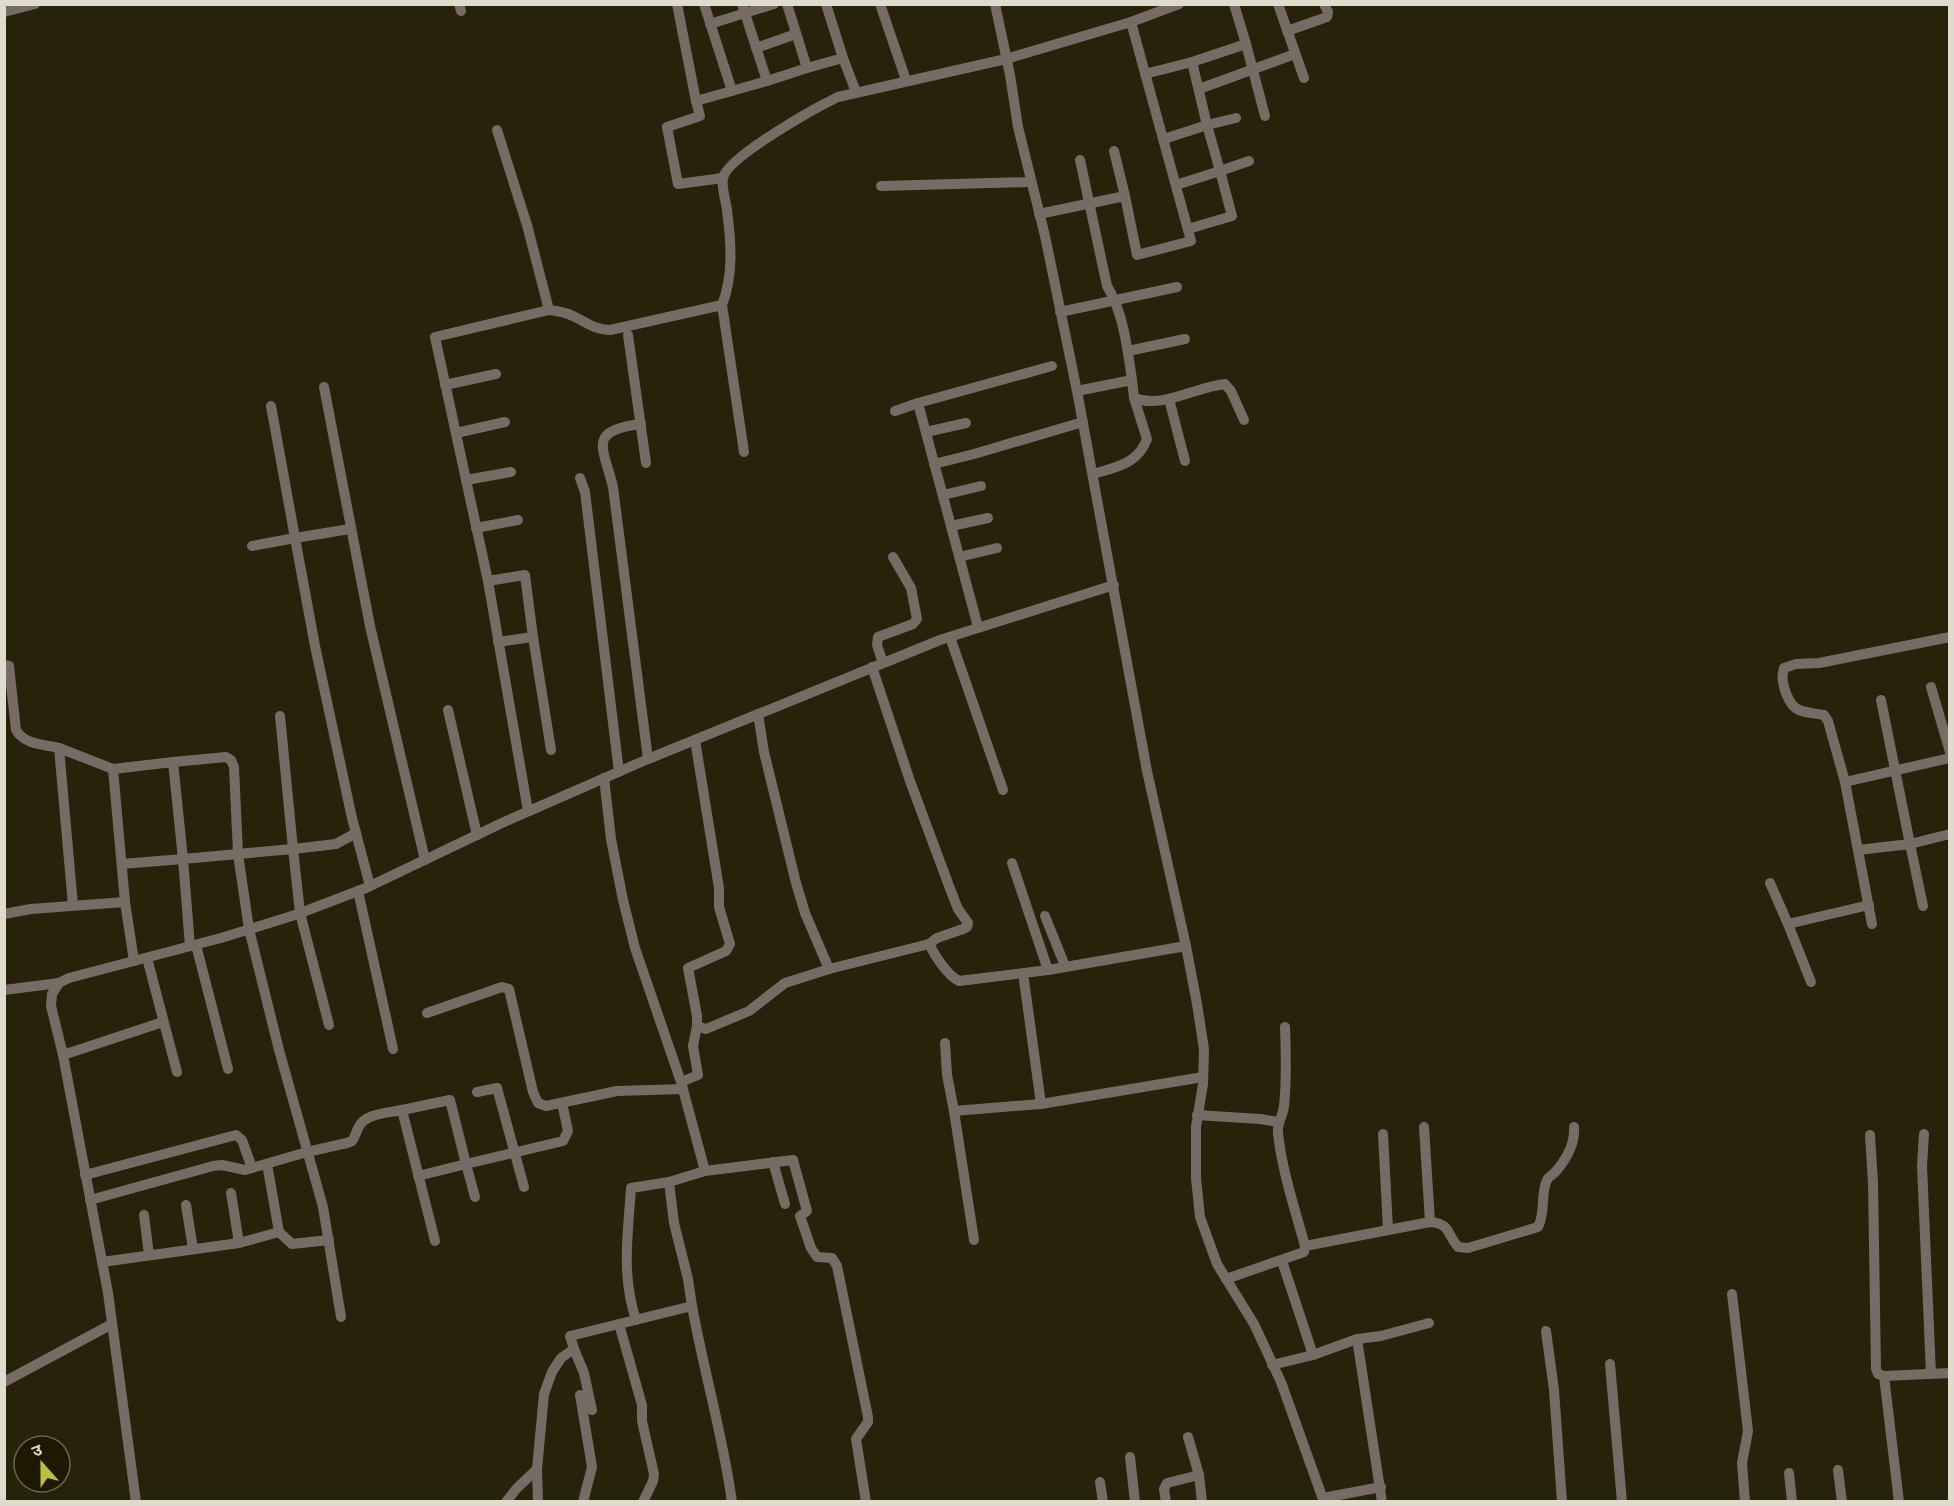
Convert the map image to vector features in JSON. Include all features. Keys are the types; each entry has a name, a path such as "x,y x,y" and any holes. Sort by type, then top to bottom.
{"street":[{"path":"4,12 35,4"},
{"path":"677,4 700,116 667,127 678,184 723,178"},
{"path":"704,4 732,91"},
{"path":"710,24 743,9 774,4"},
{"path":"787,4 807,68"},
{"path":"826,4 856,92"},
{"path":"880,4 906,80"},
{"path":"994,4 1018,127 1077,391 1149,780 1186,946 1204,1049 1203,1077 1196,1126 1196,1178 1200,1217 1210,1248 1254,1324 1289,1402 1323,1500 1381,1487"},
{"path":"744,452 722,305 728,291 730,272 729,231 723,178 730,166 744,154 813,109 838,96 1006,59 1131,22 1179,4"},
{"path":"1234,4 1265,116"},
{"path":"1278,4 1304,78"},
{"path":"1287,31 1327,17 1328,12 1324,4"},
{"path":"743,9 767,81"},
{"path":"1114,151 1137,255 1191,241 1131,22"},
{"path":"756,48 796,34"},
{"path":"1146,74 1246,44"},
{"path":"1199,89 1295,54"},
{"path":"696,101 843,58"},
{"path":"1188,230 1233,216 1192,62"},
{"path":"1164,139 1236,117"},
{"path":"498,130 549,310"},
{"path":"1080,160 1107,286 1115,299 1128,351 1134,398 1147,439 1144,448 1131,462 1093,474"},
{"path":"1176,185 1249,161"},
{"path":"881,186 1031,182"},
{"path":"1039,214 1125,196"},
{"path":"1060,312 1177,287"},
{"path":"528,811 488,581 435,337 549,310 562,311 598,330 610,330 722,305"},
{"path":"628,335 646,463"},
{"path":"1128,351 1185,339"},
{"path":"895,411 1052,366"},
{"path":"445,385 496,374"},
{"path":"1077,391 1132,380"},
{"path":"1134,398 1145,402 1169,399 1202,388 1225,384 1244,420"},
{"path":"324,387 377,660 425,860"},
{"path":"1169,399 1185,460"},
{"path":"918,403 978,627"},
{"path":"271,406 315,646 356,833 370,885"},
{"path":"934,464 1083,422"},
{"path":"456,433 505,423"},
{"path":"926,432 966,423"},
{"path":"641,424 612,430 606,435 602,448 613,487 648,759"},
{"path":"466,480 511,472"},
{"path":"580,478 585,492 598,615 619,772"},
{"path":"943,495 981,486"},
{"path":"951,526 988,518"},
{"path":"476,528 518,520"},
{"path":"252,546 350,529"},
{"path":"959,557 997,548"},
{"path":"697,1026 706,1029 749,1011 785,983 829,969 929,944 937,938 967,927 968,923 958,909 903,760 877,665 878,637 913,624 917,620 911,588 893,557"},
{"path":"488,581 525,575 551,750"},
{"path":"4,990 59,983 69,978 147,958 300,913 358,891 528,811 648,759 877,665 950,636 1114,585"},
{"path":"950,636 1003,789"},
{"path":"498,642 533,637"},
{"path":"1872,924 1845,782 1828,721 1824,715 1798,711 1792,707 1781,676 1784,668 1796,664 1819,663 1950,637"},
{"path":"4,665 9,666 7,685 16,730 21,738 28,741 59,748 113,769 226,757 233,763 238,854 249,929 279,1050 323,1207 340,1317"},
{"path":"1931,687 1950,752"},
{"path":"1881,700 1923,906"},
{"path":"448,710 477,835"},
{"path":"758,714 796,883 805,913 829,969"},
{"path":"280,716 300,913 329,1025"},
{"path":"427,1013 506,987 511,993 535,1097 538,1103 546,1106 617,1091 682,1085 698,1075 693,1046 697,1016 688,968 726,951 730,944 719,907 719,888 695,740"},
{"path":"59,748 73,905"},
{"path":"1845,782 1950,758"},
{"path":"173,762 193,945 228,1069"},
{"path":"113,769 125,902 134,961"},
{"path":"604,778 611,838 635,948 682,1085 705,1171"},
{"path":"122,864 336,844 356,833"},
{"path":"1858,850 1910,844 1950,834"},
{"path":"1012,863 1048,970"},
{"path":"1770,883 1811,982"},
{"path":"358,891 393,1049"},
{"path":"4,914 31,909 125,902"},
{"path":"1788,924 1869,905"},
{"path":"1045,916 1065,966"},
{"path":"929,944 940,963 953,978 959,981 1048,970 1186,946"},
{"path":"147,958 177,1072"},
{"path":"1024,980 1041,1104"},
{"path":"59,983 52,994 51,1006 63,1055 102,1262 136,1502"},
{"path":"63,1055 163,1022"},
{"path":"1226,1279 1304,1252 1305,1246 1278,1133 1278,1122 1284,1110 1287,1062 1285,1027"},
{"path":"945,1043 947,1076 974,1240"},
{"path":"954,1111 1041,1104 1203,1077"},
{"path":"477,1092 497,1088 524,1186"},
{"path":"90,1200 213,1166 222,1165 244,1170 352,1141 358,1127 372,1116 450,1100 475,1197"},
{"path":"418,1176 563,1141 568,1131 562,1103"},
{"path":"402,1110 435,1241"},
{"path":"1197,1115 1278,1122"},
{"path":"1305,1246 1430,1222 1441,1223 1447,1228 1458,1247 1468,1248 1538,1227 1542,1219 1548,1179 1558,1170 1569,1149 1574,1137 1574,1126"},
{"path":"1424,1127 1430,1222"},
{"path":"1383,1134 1388,1229"},
{"path":"1924,1134 1922,1166 1930,1374"},
{"path":"1870,1135 1873,1183 1874,1361 1878,1374 1884,1376 1950,1373"},
{"path":"85,1175 236,1136 242,1140 252,1168"},
{"path":"636,1320 626,1281 631,1188 669,1182 705,1171 793,1160 807,1210 800,1216 811,1248 814,1255 832,1258 837,1266 868,1417 868,1422 856,1439 866,1502"},
{"path":"773,1162 785,1204"},
{"path":"267,1164 279,1232 292,1244 329,1240"},
{"path":"669,1182 674,1224 688,1280 702,1359 728,1472 732,1502"},
{"path":"231,1193 239,1243"},
{"path":"186,1205 193,1249"},
{"path":"144,1215 149,1255"},
{"path":"102,1262 239,1243 279,1232"},
{"path":"1282,1261 1312,1355"},
{"path":"1732,1294 1748,1431 1742,1463 1745,1502"},
{"path":"592,1410 584,1373 570,1336 692,1306"},
{"path":"1272,1365 1312,1355 1357,1339 1381,1336 1430,1323"},
{"path":"4,1383 112,1324"},
{"path":"619,1324 642,1405 642,1421 654,1474 643,1502"},
{"path":"1546,1331 1554,1390 1562,1502"},
{"path":"1357,1339 1382,1502"},
{"path":"538,1502 537,1469 544,1394 547,1382 561,1358 574,1349"},
{"path":"1610,1364 1622,1502"},
{"path":"1884,1376 1899,1502"},
{"path":"580,1395 592,1467 583,1502"},
{"path":"1188,1437 1199,1475 1202,1502"},
{"path":"1130,1457 1135,1502"},
{"path":"506,1502 537,1469"},
{"path":"1838,1470 1842,1502"},
{"path":"1789,1473 1792,1502"},
{"path":"1166,1502 1164,1485 1199,1475"},
{"path":"1100,1482 1103,1502"}]}
